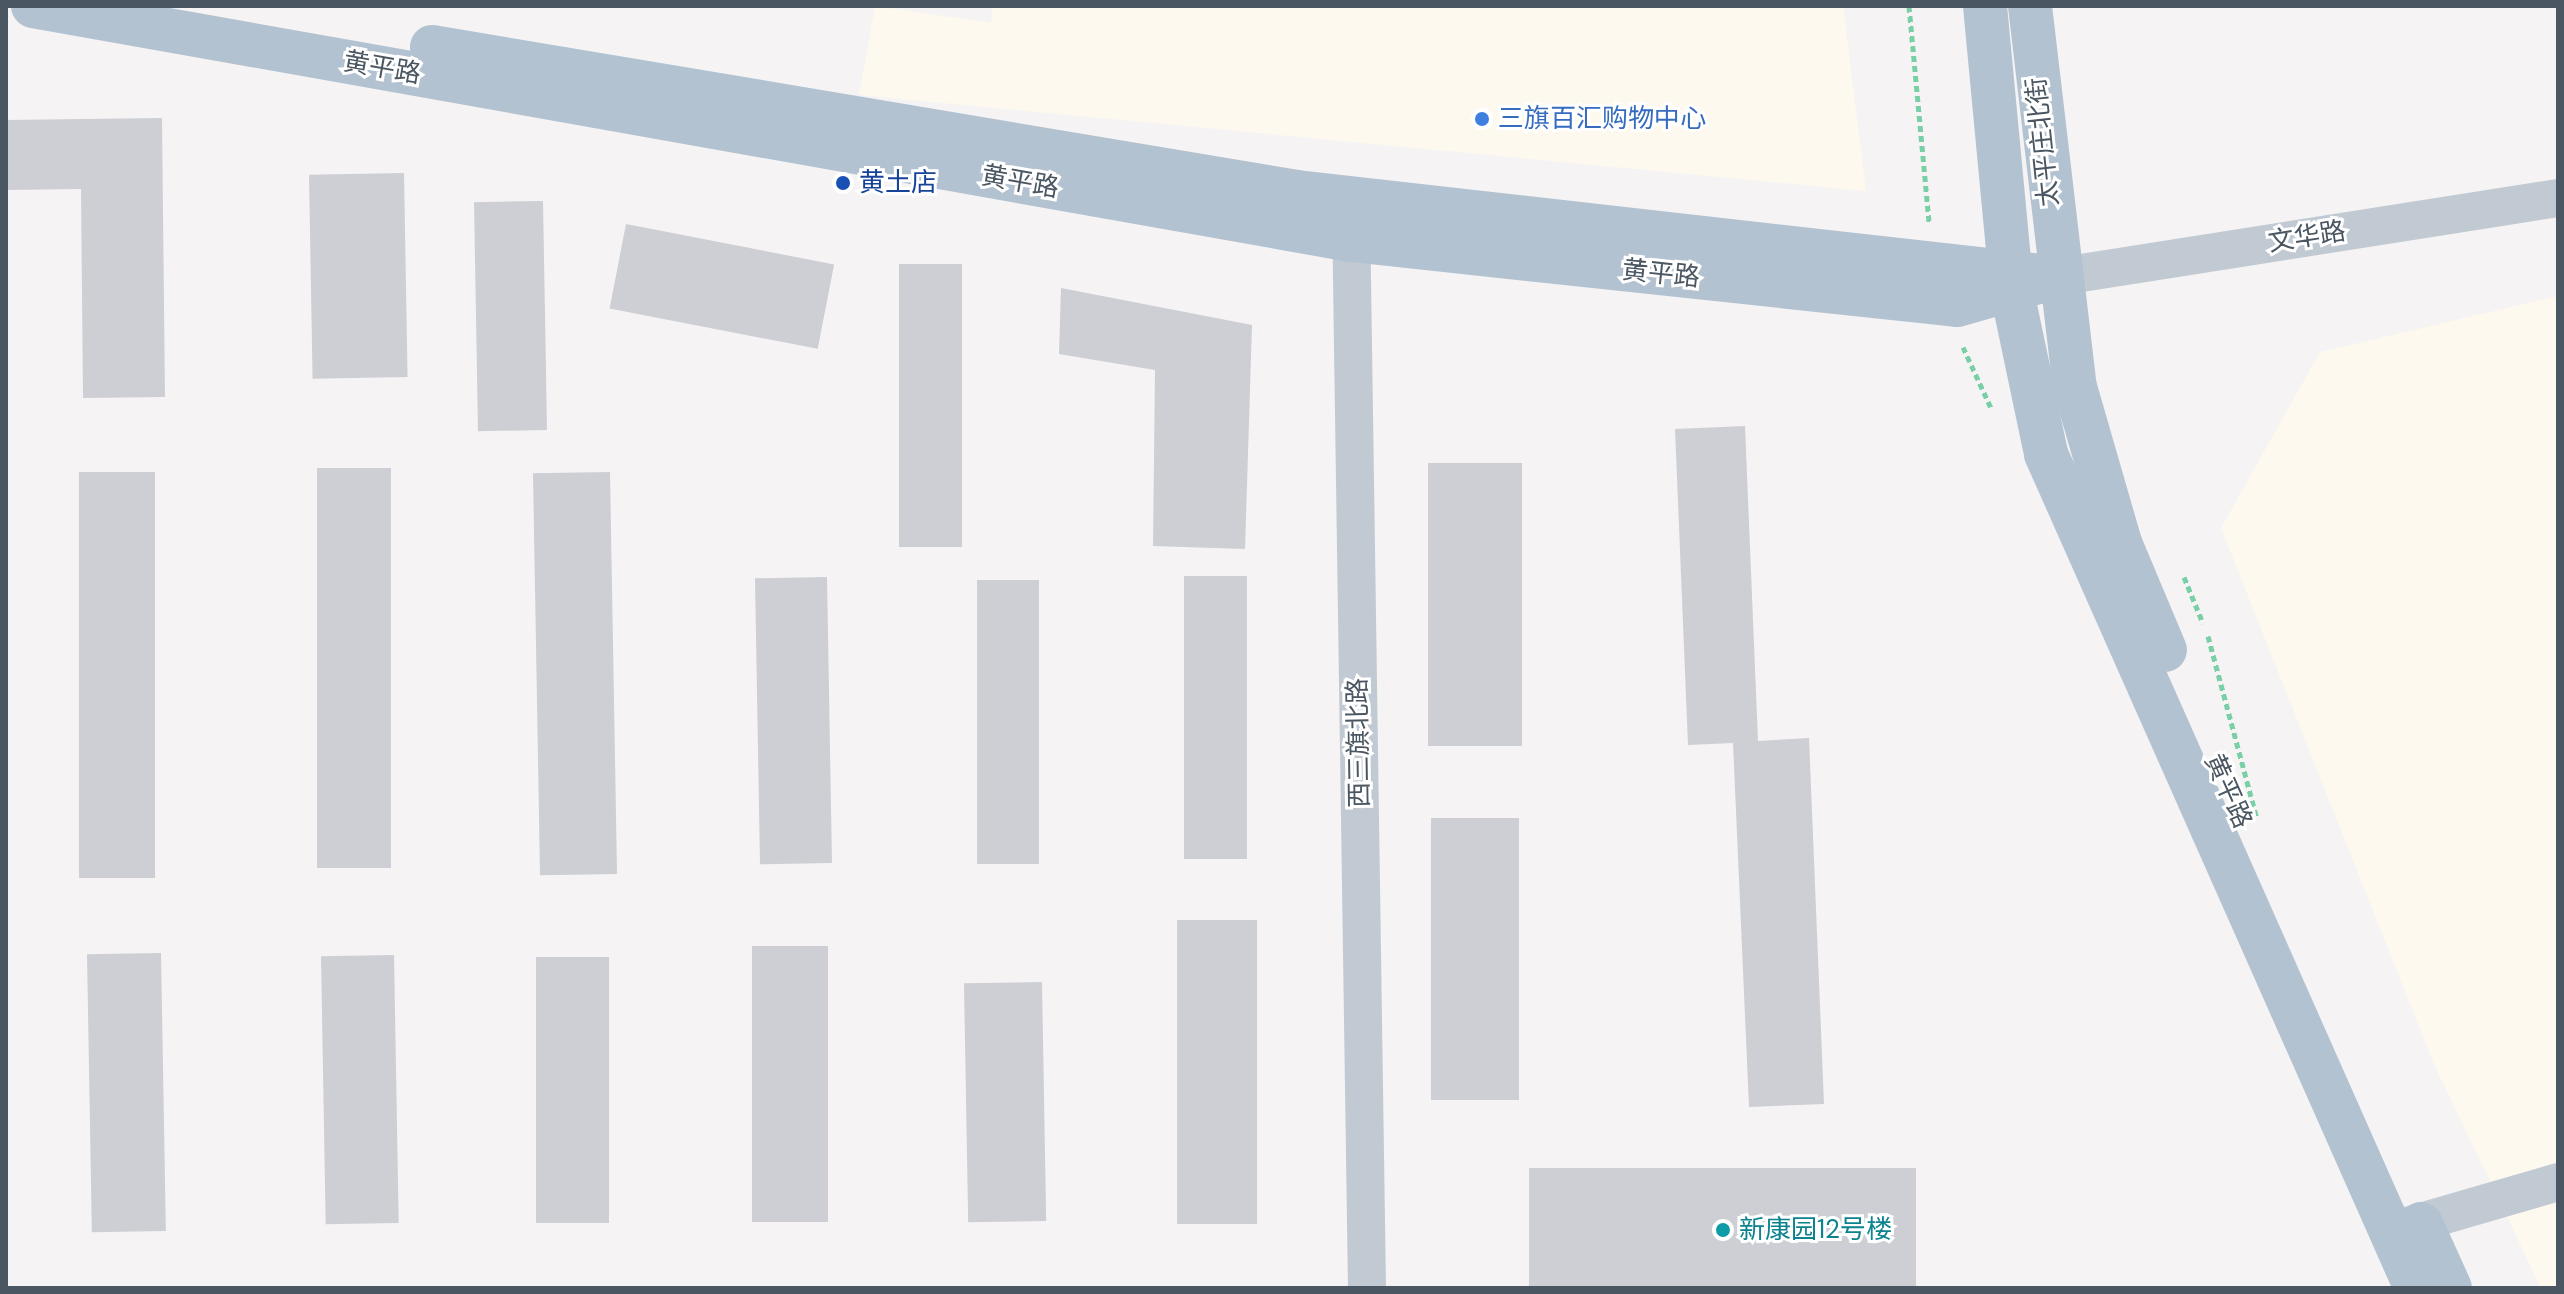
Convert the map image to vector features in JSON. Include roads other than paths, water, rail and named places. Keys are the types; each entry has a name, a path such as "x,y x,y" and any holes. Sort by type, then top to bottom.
{"main road":[{"name":"黄平路","path":"33,6 1351,219 2011,282 2056,277 2075,387 2120,543 2405,1226 2416,1288"},
{"name":"黄平路","path":"192,6 1351,219"},
{"name":"太平庄北街","path":"1985,6 2011,282"},
{"name":"太平庄北街","path":"2030,6 2056,277"},
{"name":"黄平路","path":"2011,282 2033,412 2062,495 2405,1226 2450,1288"}],"street":[{"name":"文华路","path":"2056,277 2558,198"},
{"name":"西三旗北路","path":"1351,219 1367,1288"},
{"path":"2405,1226 2558,1182"}],"place":[{"name":"三旗百汇购物中心","path":"1482,119"},
{"name":"黄土店","path":"843,183"},
{"name":"新康园12号楼","path":"1723,1230"}]}
